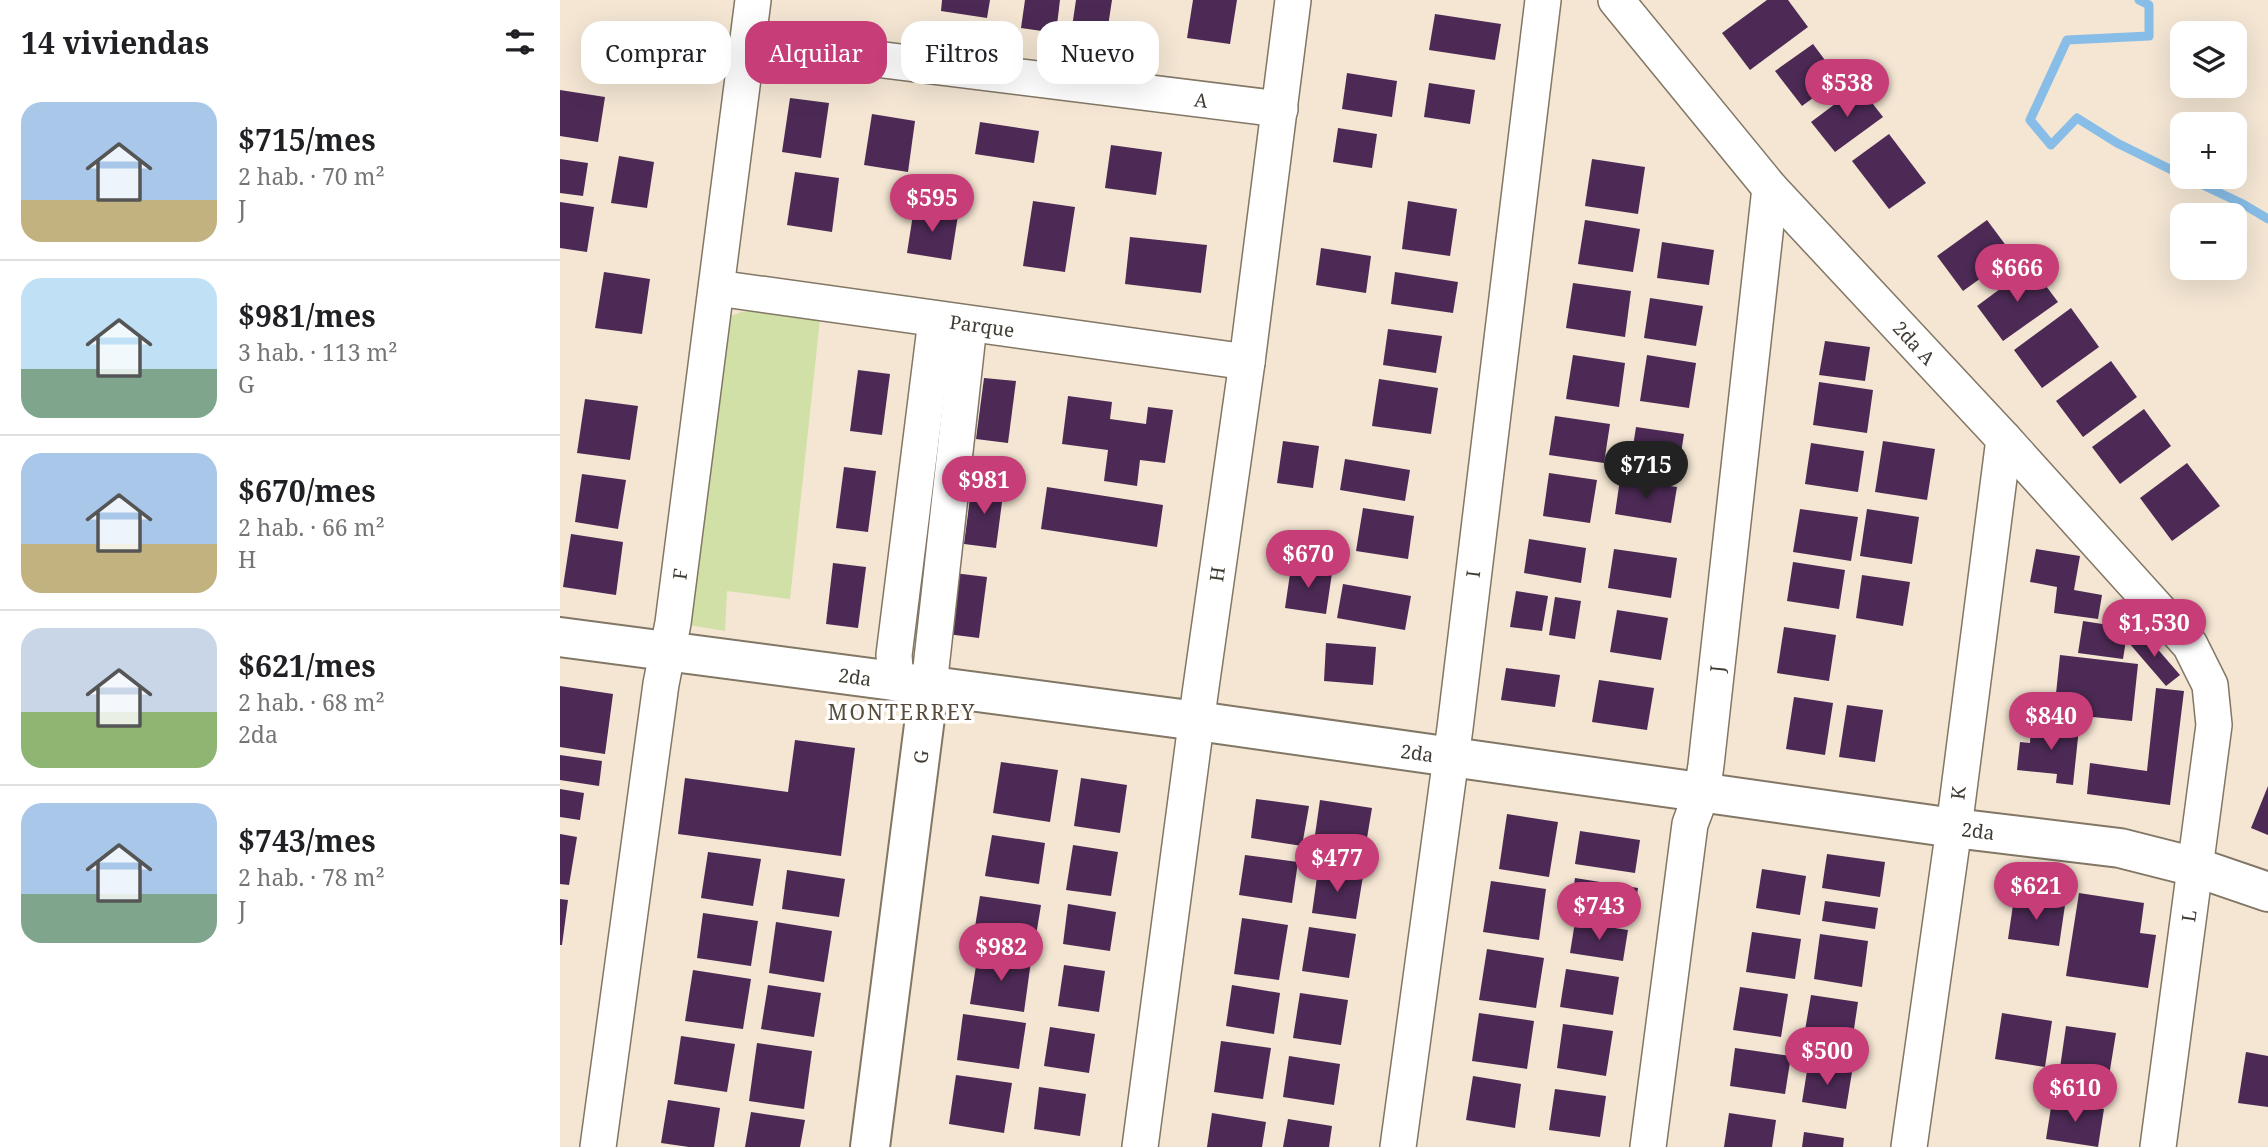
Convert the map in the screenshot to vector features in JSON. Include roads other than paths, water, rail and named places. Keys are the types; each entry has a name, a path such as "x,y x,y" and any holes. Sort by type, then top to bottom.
{"street":[{"name":"F","path":"750,21 753,0"},
{"name":"H","path":"1140,1147 1247,362 1293,0"},
{"name":"I","path":"1398,1147 1451,758 1543,0"},
{"name":"2da A","path":"1616,0 1770,188 2004,439 2190,645 2210,685"},
{"name":"F","path":"598,1147 661,684 669,651 745,59"},
{"name":"A","path":"887,60 1280,109"},
{"name":"J","path":"1648,1147 1690,824 1702,792 1770,188"},
{"name":"Parque","path":"717,288 1247,362"},
{"name":"G","path":"870,1147 913,685 894,655 953,322"},
{"name":"K","path":"1909,1147 1954,828 2004,439"},
{"name":"2da","path":"560,637 1197,721 1954,828 2120,848 2195,867 2268,892"},
{"name":"L","path":"2158,1147 2214,725 2210,685"}],"waterway":[{"path":"2139,0 2149,5 2149,36 2067,40 2030,120 2051,145 2077,118 2117,143 2170,169"},
{"path":"2211,189 2268,219"}],"district":[{"name":"MONTERREY","path":"902,713"}]}
